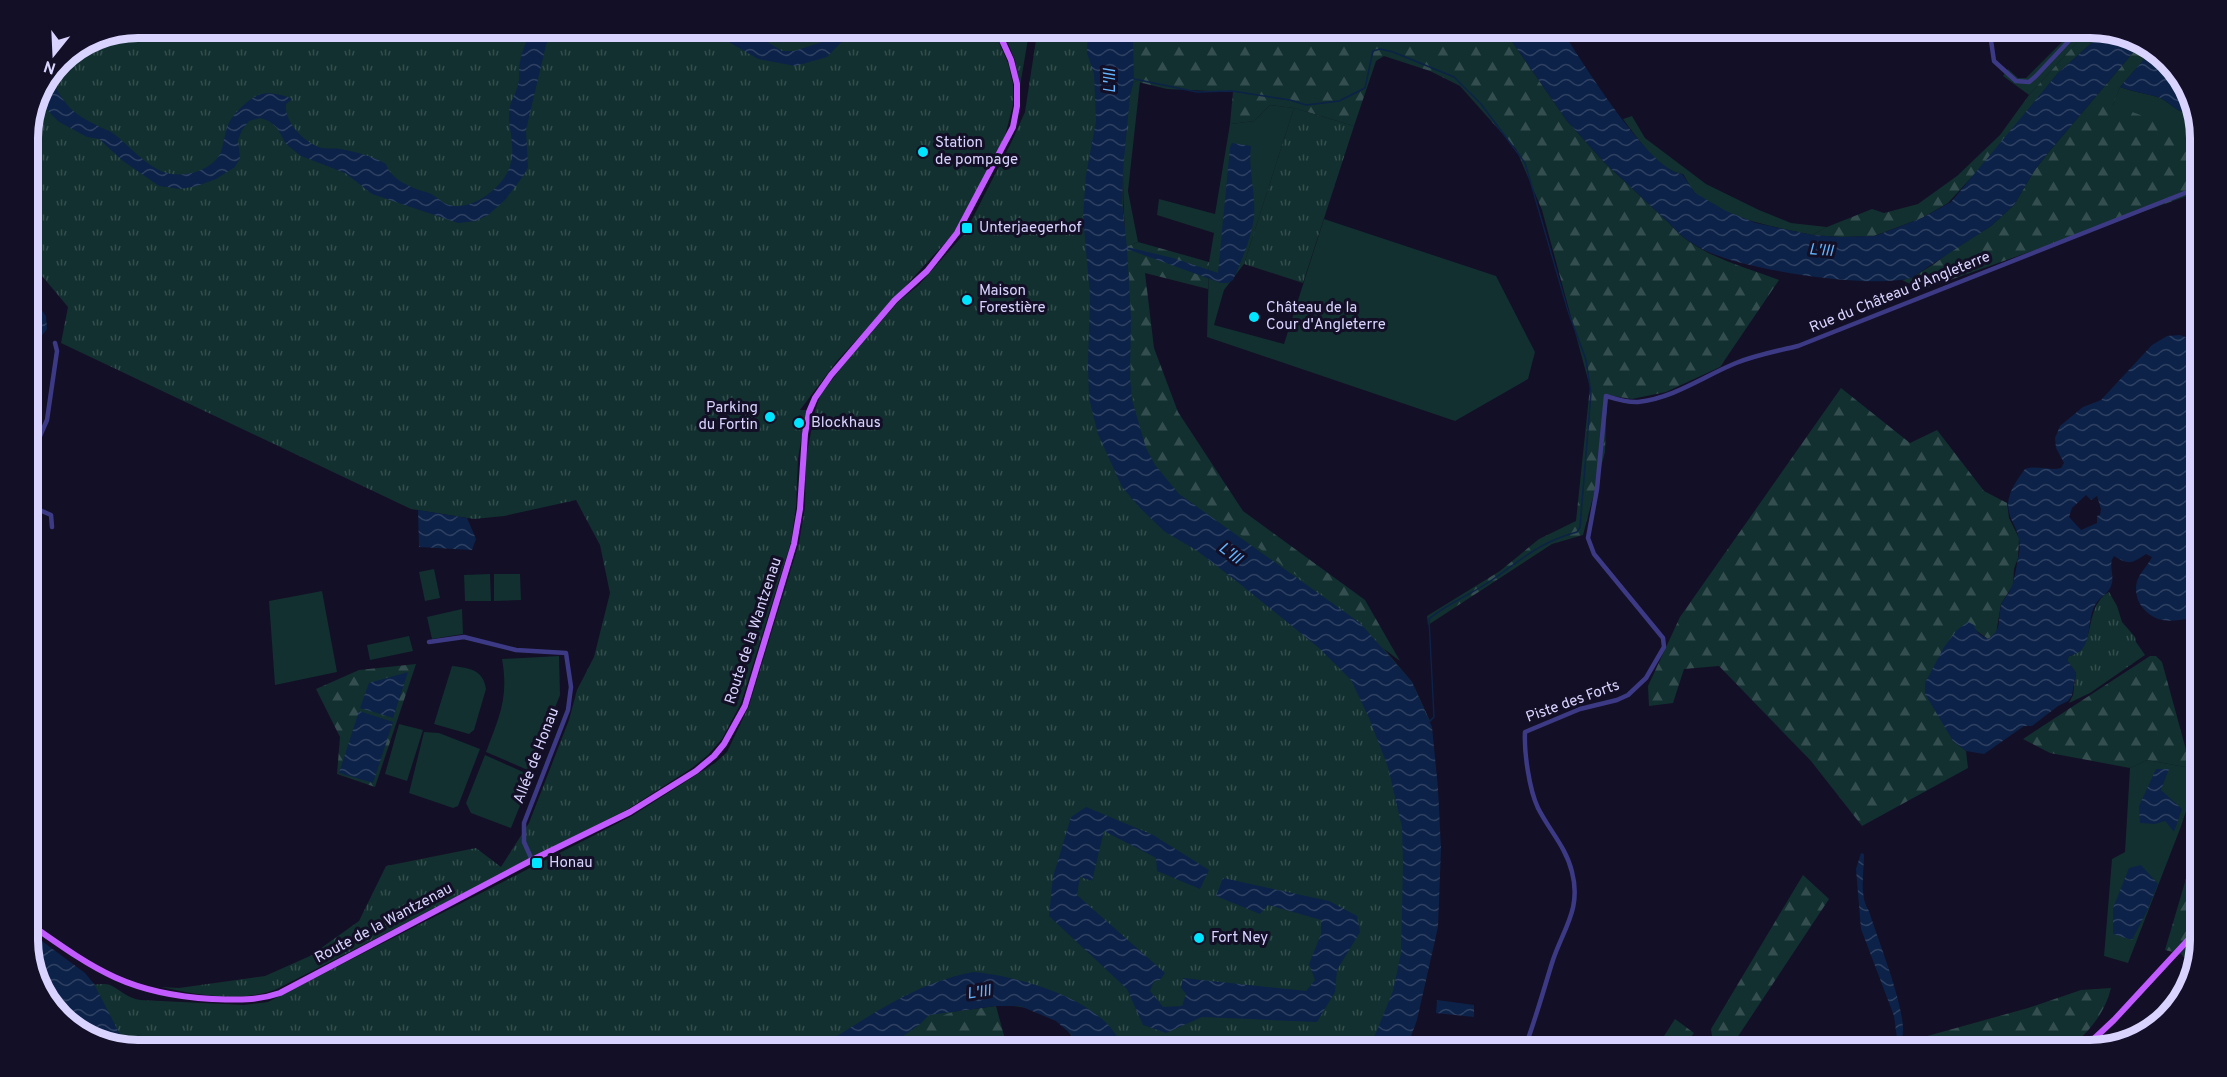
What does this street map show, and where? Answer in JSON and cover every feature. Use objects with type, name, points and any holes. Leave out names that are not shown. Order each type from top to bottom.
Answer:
[{"type":"main road","name":"Route de la Wantzenau","points":[[38,930],[84,962],[127,984],[180,996],[253,1000],[280,993],[532,860],[630,812],[696,771],[714,756],[733,730],[745,706],[794,544],[800,509],[805,434],[809,412],[831,375],[895,300],[927,271],[957,233],[1012,127],[1017,106],[1017,84],[1011,60],[1001,38]]},
{"type":"main road","points":[[2093,1040],[2190,938]]},
{"type":"street","points":[[1991,38],[1994,61],[2016,81],[2029,82],[2072,38]]},
{"type":"street","name":"Rue du Château d'Angleterre","points":[[1606,396],[1622,401],[1639,402],[1672,393],[1734,364],[1798,345],[2189,191]]},
{"type":"street","points":[[38,441],[47,420],[57,351],[55,342]]},
{"type":"street","name":"Piste des Forts","points":[[1527,1040],[1546,987],[1552,961],[1572,916],[1575,898],[1572,873],[1563,848],[1538,808],[1534,797],[1525,732],[1580,709],[1628,695],[1646,678],[1665,644],[1654,625],[1594,554],[1587,538],[1597,489],[1606,396]]},
{"type":"street","points":[[38,509],[51,515],[52,527]]},
{"type":"street","name":"Allée de Honau","points":[[429,642],[464,637],[516,651],[566,653],[571,687],[568,710],[524,823],[524,842],[532,860]]},
{"type":"green space","points":[[997,38],[1008,63],[1013,84],[1013,105],[1005,136],[954,233],[837,361],[800,410],[806,410],[805,419],[800,415],[793,419],[803,429],[798,458],[796,506],[791,542],[741,703],[722,739],[692,768],[628,809],[277,989],[234,997],[204,995],[161,987],[179,988],[265,976],[310,956],[359,921],[386,866],[476,848],[501,867],[529,823],[569,720],[577,690],[594,657],[610,593],[600,545],[576,500],[504,516],[474,519],[411,509],[61,343],[68,307],[38,271],[38,131],[41,112],[54,84],[84,84],[84,54],[118,39]]},
{"type":"green space","points":[[1006,38],[1028,38],[1020,86],[1015,60]]},
{"type":"green space","points":[[1036,38],[1136,38],[1136,64],[1123,176],[1123,204],[1130,289],[1130,361],[1134,409],[1149,454],[1163,474],[1184,493],[1362,623],[1412,682],[1430,721],[1402,737],[1421,867],[1383,1040],[1073,1040],[1057,1021],[1041,1012],[1003,1005],[964,1009],[947,1014],[926,1023],[900,1040],[138,1040],[118,1038],[93,1029],[82,1023],[62,1005],[55,996],[96,984],[110,985],[140,1000],[244,1005],[268,1002],[632,816],[715,763],[727,752],[749,706],[799,543],[805,507],[806,458],[820,396],[844,364],[899,301],[919,285],[965,233],[1025,112]]},
{"type":"green space","points":[[1128,38],[1510,38],[1567,121],[1604,162],[1680,235],[1706,252],[1779,280],[1720,367],[1666,392],[1632,399],[1607,395],[1605,452],[1583,535],[1552,544],[1428,625],[1427,616],[1500,571],[1539,539],[1576,521],[1590,387],[1542,210],[1516,149],[1460,86],[1430,71],[1384,56],[1376,61],[1354,126],[1294,108],[1270,105],[1254,121],[1230,124],[1233,92],[1167,89],[1134,81]]},
{"type":"green space","points":[[2066,38],[2081,38],[2029,95],[2003,76],[2008,69],[2018,78],[2026,78]]},
{"type":"green space","points":[[2081,38],[2097,38],[2058,73],[1990,157],[1948,203],[1922,218],[1874,236],[1812,235],[1872,209],[1884,213],[1918,204],[1957,176],[2000,135],[2029,95]]},
{"type":"green space","points":[[2136,49],[2147,56],[2120,87],[2113,105],[2179,129],[2189,155],[2189,189],[2187,196],[1922,290],[1902,280],[1911,278],[1991,226],[2014,205],[2034,171]]},
{"type":"green space","points":[[1134,81],[1140,82],[1128,191],[1138,242],[1126,247],[1123,185],[1124,142]]},
{"type":"green space","points":[[2120,87],[2160,98],[2186,113],[2189,165],[2113,105]]},
{"type":"green space","points":[[1270,105],[1294,108],[1244,264],[1224,290],[1214,325],[1284,344],[1324,219],[1496,276],[1535,352],[1528,379],[1455,421],[1207,337],[1209,262],[1214,233],[1157,215],[1159,199],[1215,214],[1230,124],[1254,121]]},
{"type":"green space","points":[[1294,108],[1354,126],[1303,283],[1244,264]]},
{"type":"green space","points":[[1632,116],[1645,138],[1706,184],[1791,223],[1827,227],[1812,235],[1751,221],[1708,203],[1694,192],[1683,174],[1666,167],[1649,152],[1623,119]]},
{"type":"green space","points":[[1138,242],[1209,262],[1208,289],[1145,273],[1154,348],[1178,412],[1243,511],[1365,600],[1400,661],[1179,494],[1153,461],[1146,449],[1137,421],[1131,379],[1126,247]]},
{"type":"green space","points":[[1841,388],[1910,443],[1937,430],[1984,491],[2007,503],[2009,518],[2019,538],[2013,585],[2001,604],[1996,634],[1988,639],[1974,629],[1953,741],[1966,751],[1968,768],[1862,826],[1811,761],[1719,666],[1684,669],[1673,703],[1649,706],[1648,686],[1680,617]]},
{"type":"green space","points":[[434,569],[440,598],[425,601],[419,572]]},
{"type":"green space","points":[[490,574],[491,601],[465,601],[464,575]]},
{"type":"green space","points":[[494,574],[520,574],[521,600],[494,601]]},
{"type":"green space","points":[[322,591],[337,672],[275,685],[269,601]]},
{"type":"green space","points":[[2109,592],[2122,622],[2135,637],[2145,655],[2090,693],[2069,703],[2073,695],[2076,673],[2067,660],[2069,656],[2084,646],[2095,608]]},
{"type":"green space","points":[[462,609],[463,634],[432,639],[427,617]]},
{"type":"green space","points":[[409,636],[413,651],[370,660],[367,645]]},
{"type":"green space","points":[[559,656],[560,695],[530,771],[486,752],[502,707],[504,673],[502,659]]},
{"type":"green space","points":[[2150,656],[2156,656],[2162,662],[2190,768],[2147,760],[2130,768],[2050,753],[2023,739]]},
{"type":"green space","points":[[416,664],[375,787],[337,774],[340,737],[316,689],[359,670]]},
{"type":"green space","points":[[452,666],[478,673],[486,689],[474,730],[469,734],[434,724]]},
{"type":"green space","points":[[399,724],[423,730],[407,781],[385,774]]},
{"type":"green space","points":[[424,732],[439,733],[480,749],[458,806],[453,808],[409,793]]},
{"type":"green space","points":[[485,755],[532,776],[511,828],[471,813],[466,803]]},
{"type":"green space","points":[[2147,760],[2190,768],[2190,800],[2128,963],[2104,956],[2112,859],[2125,852],[2130,768]]},
{"type":"green space","points":[[2190,865],[2190,939],[2187,961],[2181,954],[2165,950]]},
{"type":"green space","points":[[1803,875],[1829,899],[1736,1040],[1713,1040],[1711,1029]]},
{"type":"green space","points":[[2111,988],[2100,1015],[2078,1040],[1913,1040],[2028,1008],[2081,990]]},
{"type":"green space","points":[[996,1006],[1005,1040],[896,1040],[929,1015]]},
{"type":"green space","points":[[1675,1019],[1694,1033],[1689,1040],[1661,1040]]},
{"type":"water","points":[[528,38],[549,38],[526,130],[528,167],[505,200],[488,215],[476,221],[458,223],[372,194],[345,173],[301,156],[286,144],[277,128],[269,121],[260,118],[249,121],[242,130],[238,140],[240,158],[235,167],[216,179],[197,186],[180,189],[159,186],[123,161],[99,139],[87,137],[59,122],[44,104],[54,84],[65,102],[75,112],[112,133],[151,166],[165,172],[182,174],[199,171],[219,156],[230,121],[247,102],[261,94],[281,95],[292,99],[286,104],[286,111],[297,132],[309,142],[322,148],[341,149],[376,159],[386,164],[392,174],[402,182],[429,193],[446,204],[458,206],[478,201],[487,195],[496,188],[508,171],[512,149],[509,111],[518,85],[521,58]]},
{"type":"water","points":[[722,38],[760,38],[782,51],[794,51],[822,42],[826,38],[845,38],[827,57],[795,66],[758,59]]},
{"type":"water","name":"L'Ill","points":[[1088,38],[1133,39],[1134,81],[1130,96],[1122,203],[1127,247],[1173,258],[1218,273],[1230,147],[1232,143],[1251,146],[1253,225],[1233,280],[1221,283],[1127,249],[1132,400],[1146,448],[1155,465],[1179,494],[1360,623],[1412,682],[1432,727],[1441,849],[1438,927],[1417,1020],[1410,1040],[1373,1040],[1393,991],[1401,953],[1402,827],[1388,767],[1351,680],[1319,648],[1196,550],[1165,532],[1140,508],[1122,487],[1098,434],[1089,398],[1090,295],[1083,216],[1086,175],[1096,121],[1094,74],[1087,53]]},
{"type":"water","name":"L'Ill","points":[[1510,38],[1567,38],[1616,111],[1652,154],[1668,168],[1682,174],[1695,193],[1726,211],[1756,223],[1812,235],[1875,236],[1922,218],[1951,202],[2058,73],[2097,38],[2109,39],[2136,49],[2048,153],[2034,171],[2014,205],[1991,226],[1911,278],[1892,281],[1838,279],[1777,271],[1749,265],[1706,251],[1678,232],[1604,162],[1567,121]]},
{"type":"water","points":[[2147,56],[2173,82],[2186,113],[2160,98],[2120,87]]},
{"type":"water","points":[[38,305],[46,316],[47,329],[38,340]]},
{"type":"water","points":[[2180,335],[2189,338],[2190,619],[2167,621],[2153,617],[2140,604],[2136,584],[2152,557],[2146,554],[2130,562],[2114,556],[2111,562],[2112,583],[2109,590],[2095,605],[2086,642],[2083,648],[2069,656],[2067,660],[2076,673],[2072,695],[2068,701],[2032,726],[2024,726],[1984,754],[1966,751],[1953,741],[1925,694],[1925,683],[1944,647],[1957,630],[1968,622],[1988,639],[1998,628],[2002,604],[2014,580],[2020,545],[2008,509],[2009,498],[2014,486],[2025,469],[2061,468],[2064,463],[2056,448],[2055,438],[2060,426],[2083,407],[2101,400],[2152,345],[2167,336]],"holes":[[[2086,495],[2091,500],[2097,496],[2101,509],[2100,515],[2097,516],[2097,523],[2081,530],[2069,517],[2072,508]]]},
{"type":"water","points":[[418,510],[467,518],[476,539],[472,550],[419,547]]},
{"type":"water","points":[[408,672],[393,718],[360,708],[369,683]]},
{"type":"water","points":[[359,711],[393,722],[373,783],[339,773]]},
{"type":"water","points":[[2156,769],[2169,769],[2161,790],[2182,809],[2174,832],[2165,821],[2155,824],[2140,823],[2139,806]]},
{"type":"water","points":[[1086,807],[1153,835],[1209,870],[1200,889],[1157,871],[1156,858],[1104,831],[1092,881],[1080,877],[1077,895],[1165,973],[1160,980],[1154,981],[1150,991],[1163,1007],[1182,1006],[1186,994],[1181,988],[1183,978],[1306,991],[1315,980],[1309,964],[1321,934],[1321,920],[1268,905],[1260,914],[1216,896],[1223,878],[1329,901],[1357,916],[1360,932],[1337,970],[1335,992],[1317,1022],[1202,1017],[1166,1033],[1143,1025],[1127,989],[1049,916],[1053,877],[1071,817]]},
{"type":"water","points":[[1861,853],[1864,854],[1864,898],[1897,995],[1903,1027],[1902,1038],[1897,1039],[1894,1016],[1861,929],[1856,869]]},
{"type":"water","points":[[2141,865],[2158,884],[2132,940],[2113,934],[2113,908],[2129,868]]},
{"type":"water","points":[[38,938],[85,973],[94,984],[122,1038],[105,1034],[82,1023],[46,979],[39,959]]},
{"type":"water","name":"L'Ill","points":[[973,972],[992,974],[1037,985],[1081,1004],[1100,1017],[1118,1040],[1074,1040],[1072,1035],[1056,1021],[1020,1006],[996,1006],[929,1015],[897,1040],[831,1040],[910,993],[951,977]]},
{"type":"water","points":[[1437,1000],[1474,1005],[1474,1017],[1436,1013]]},
{"type":"waterway","points":[[1134,79],[1197,92],[1232,91],[1290,100],[1306,105],[1339,101],[1365,88],[1373,51],[1380,49],[1454,77],[1481,104],[1525,163],[1568,311],[1586,360],[1591,393],[1580,527],[1577,532],[1552,541],[1530,553],[1489,582],[1429,619],[1434,717],[1429,722]]},
{"type":"place","name":"Station de pompage","points":[[923,152]]},
{"type":"place","name":"Unterjaegerhof","points":[[967,228]]},
{"type":"place","name":"Maison Forestière","points":[[967,300]]},
{"type":"place","name":"Château de la Cour d'Angleterre","points":[[1254,317]]},
{"type":"place","name":"Parking du Fortin","points":[[770,417]]},
{"type":"place","name":"Blockhaus","points":[[799,423]]},
{"type":"place","name":"Honau","points":[[537,863]]},
{"type":"place","name":"Fort Ney","points":[[1199,938]]}]
